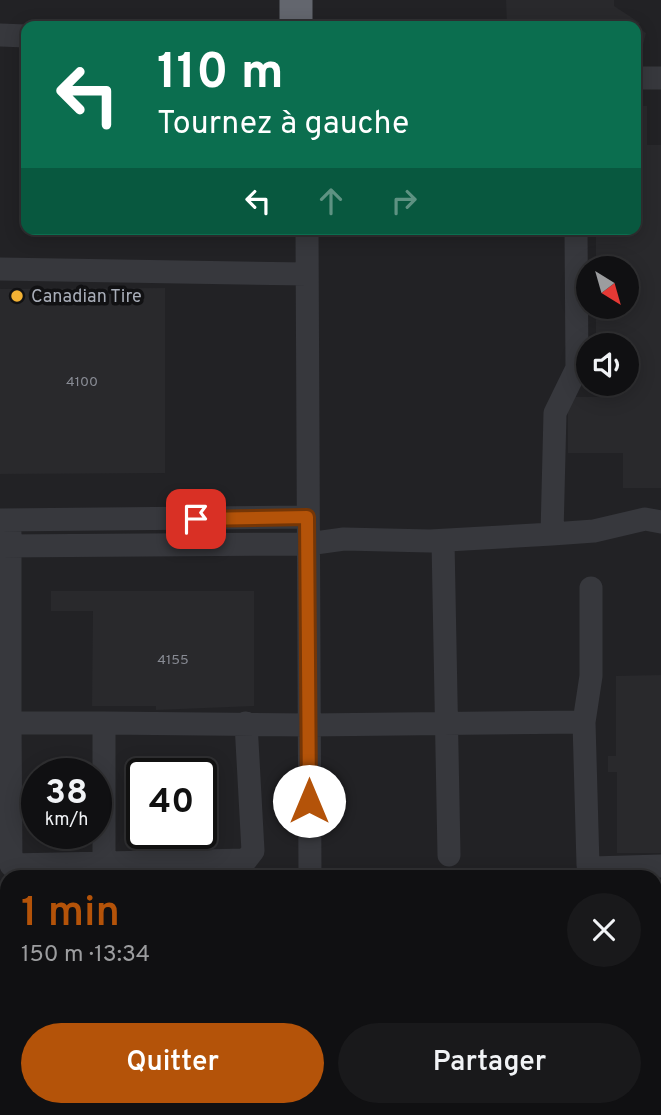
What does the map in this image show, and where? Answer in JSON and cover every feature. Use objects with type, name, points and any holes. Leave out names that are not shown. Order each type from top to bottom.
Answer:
[{"type":"highway","points":[[296,0],[296,21]]},
{"type":"street","points":[[0,35],[21,36]]},
{"type":"street","points":[[641,78],[661,78]]},
{"type":"street","points":[[307,235],[310,870]]},
{"type":"street","points":[[552,534],[555,413],[577,368],[576,235]]},
{"type":"street","points":[[0,269],[307,274]]},
{"type":"street","points":[[246,723],[253,851],[246,860],[104,870],[5,865],[10,723],[5,520],[307,517],[335,539]]},
{"type":"street","points":[[5,546],[308,544],[335,539],[443,541],[594,531],[645,519],[661,522]]},
{"type":"street","points":[[443,541],[449,855]]},
{"type":"street","points":[[591,588],[591,677],[584,722],[588,865],[593,868],[661,866]]},
{"type":"street","points":[[10,723],[309,725],[584,722]]},
{"type":"street","points":[[104,723],[104,870]]},
{"type":"shaded area","points":[[0,0],[661,0],[661,870],[0,870]]},
{"type":"building","points":[[506,0],[614,0],[614,6],[637,21],[507,21]]},
{"type":"building","points":[[641,30],[646,33],[641,45]]},
{"type":"building","points":[[641,106],[647,106],[647,145],[661,145],[661,488],[623,488],[623,453],[568,453],[568,397],[639,396],[639,333],[596,333],[596,319],[639,319],[639,256],[596,256],[596,235],[641,235]]},
{"type":"building","points":[[165,288],[165,473],[0,474],[0,289]]},
{"type":"building","points":[[51,591],[254,591],[254,706],[156,710],[156,706],[92,706],[93,611],[51,611]]},
{"type":"building","points":[[661,675],[661,853],[617,853],[617,772],[608,772],[608,756],[616,756],[616,676]]},
{"type":"place","name":"Canadian Tire","points":[[17,296]]},
{"type":"route","points":[[196,519],[307,517],[309,801]]}]
